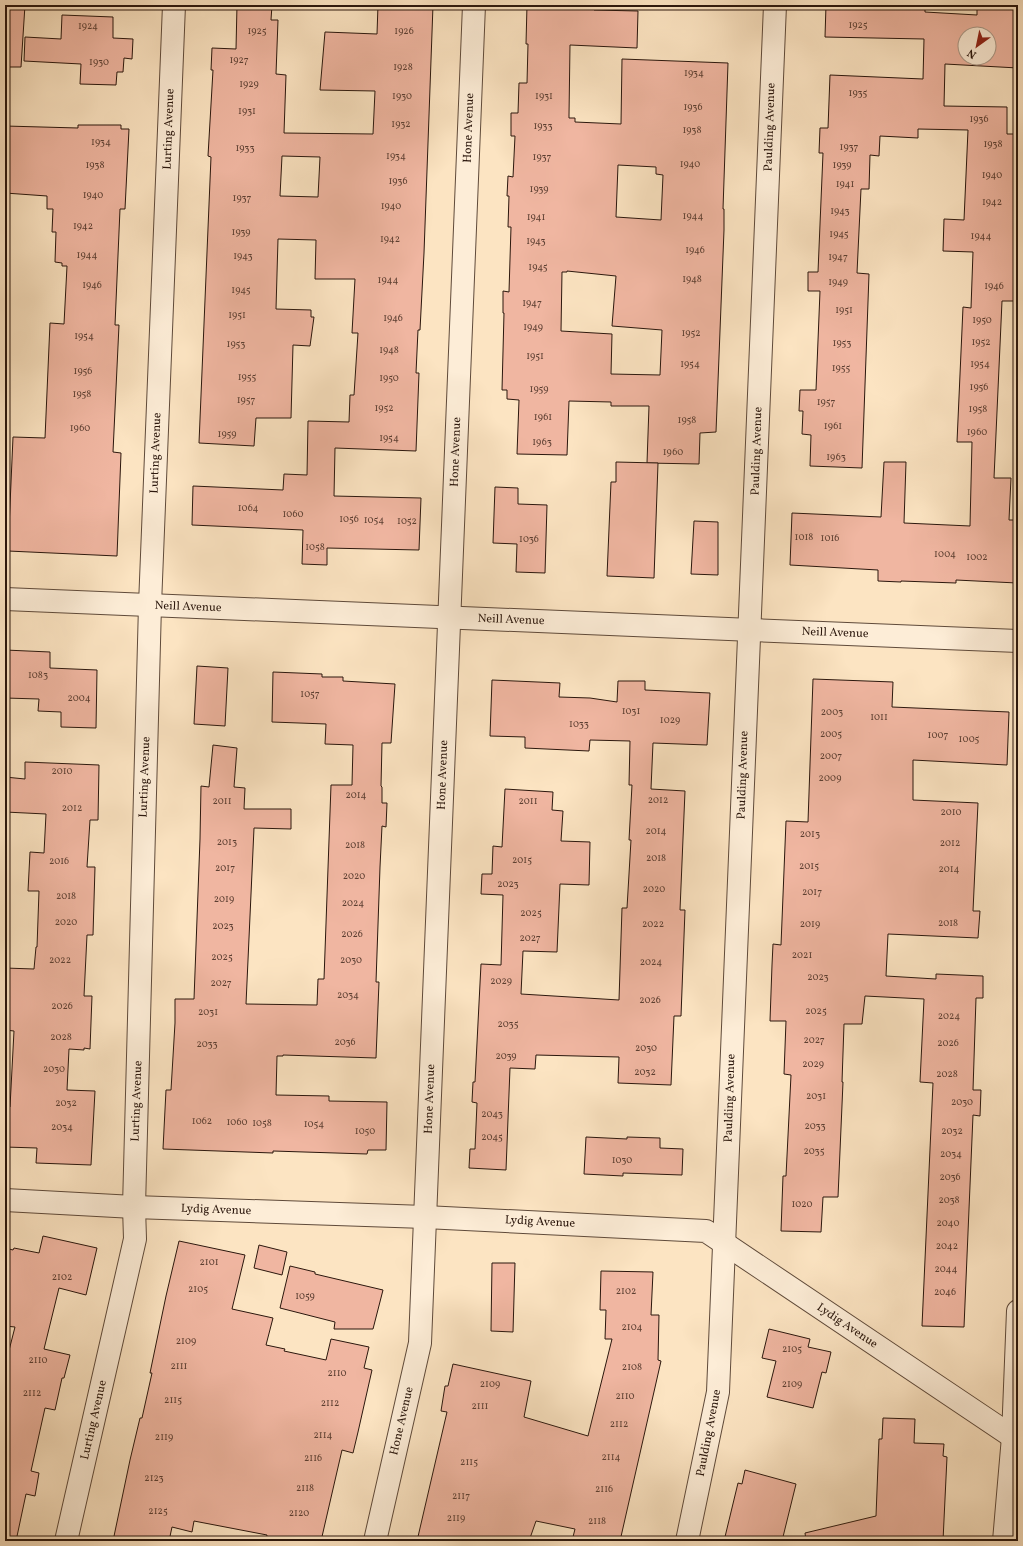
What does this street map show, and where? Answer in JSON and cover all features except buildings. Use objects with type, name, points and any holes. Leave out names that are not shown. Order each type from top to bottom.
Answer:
[{"type":"street","name":"Lurting Avenue","points":[[66,1541],[136,1239],[134,1207],[150,605],[174,5]]},
{"type":"street","name":"Hone Avenue","points":[[375,1541],[420,1343],[474,5]]},
{"type":"street","name":"Paulding Avenue","points":[[687,1541],[718,1392],[775,5]]},
{"type":"street","name":"Neill Avenue","points":[[5,599],[1018,641]]},
{"type":"street","name":"Lydig Avenue","points":[[5,1200],[134,1207],[425,1217],[706,1231],[1013,1436]]},
{"type":"street","points":[[1004,1541],[1013,1436],[1018,1311]]}]
